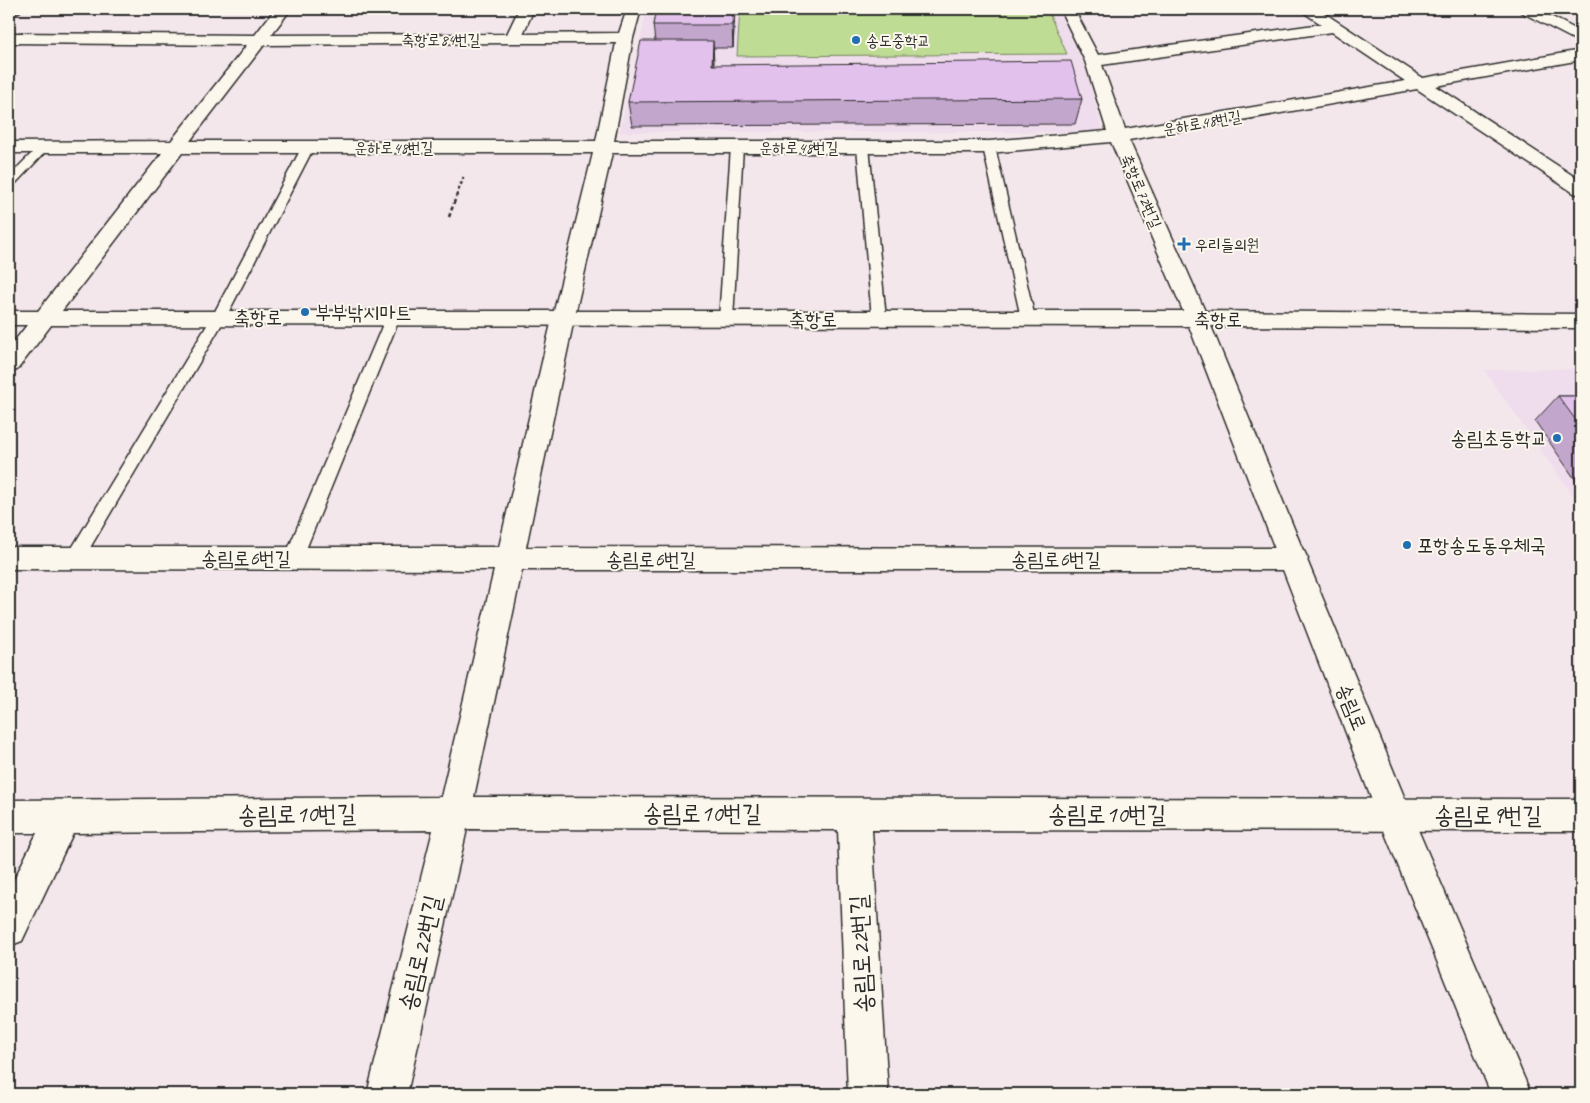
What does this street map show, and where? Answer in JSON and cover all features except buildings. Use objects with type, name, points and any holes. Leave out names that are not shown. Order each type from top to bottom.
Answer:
[{"type":"main road","points":[[9,10],[14,9]]},
{"type":"street","points":[[9,364],[283,9]]},
{"type":"street","points":[[513,39],[526,9]]},
{"type":"street","points":[[563,319],[604,146],[625,38],[634,9]]},
{"type":"street","name":"축항로72번길","points":[[1067,9],[1092,61],[1118,136],[1198,318]]},
{"type":"street","points":[[1308,9],[1581,189]]},
{"type":"street","points":[[1526,9],[1581,38]]},
{"type":"street","points":[[1092,61],[1336,27]]},
{"type":"street","name":"축항로84번길","points":[[9,38],[258,40],[625,38]]},
{"type":"street","name":"운하로48번길","points":[[9,147],[989,147],[1118,136],[1581,55]]},
{"type":"street","name":"축항로","points":[[9,318],[1198,318],[1581,321]]},
{"type":"street","name":"송림로","points":[[1198,318],[1395,816],[1511,1094]]},
{"type":"street","name":"송림로22번길","points":[[387,1094],[454,812],[563,319]]},
{"type":"street","name":"송림로6번길","points":[[9,558],[1294,559]]},
{"type":"street","name":"송림로10번길","points":[[9,817],[454,812],[1395,816]]},
{"type":"street","name":"송림로22번길","points":[[854,813],[868,1094]]},
{"type":"street","name":"송림로9번길","points":[[1395,816],[1581,815]]},
{"type":"street","points":[[9,928],[64,817]]},
{"type":"lane","points":[[863,146],[879,318]]},
{"type":"lane","points":[[9,183],[44,147]]},
{"type":"lane","points":[[75,558],[219,317],[308,147]]},
{"type":"lane","points":[[726,319],[737,147]]},
{"type":"lane","points":[[989,147],[1028,318]]},
{"type":"lane","points":[[293,559],[393,318]]},
{"type":"path","points":[[448,217],[475,147]]},
{"type":"shaded area","name":"송도중학교","points":[[647,9],[1059,9],[1086,71],[1103,132],[620,132]]},
{"type":"shaded area","name":"송림초등학교","points":[[1581,369],[1581,507],[1484,370]]},
{"type":"green space","points":[[740,9],[1047,9],[1067,54],[737,56]]},
{"type":"place","name":"송도중학교","points":[[856,40]]},
{"type":"place","name":"우리들의원","points":[[1184,244]]},
{"type":"place","name":"부부낚시마트","points":[[305,312]]},
{"type":"place","name":"송림초등학교","points":[[1557,438]]},
{"type":"place","name":"포항송도동우체국","points":[[1407,545]]}]
